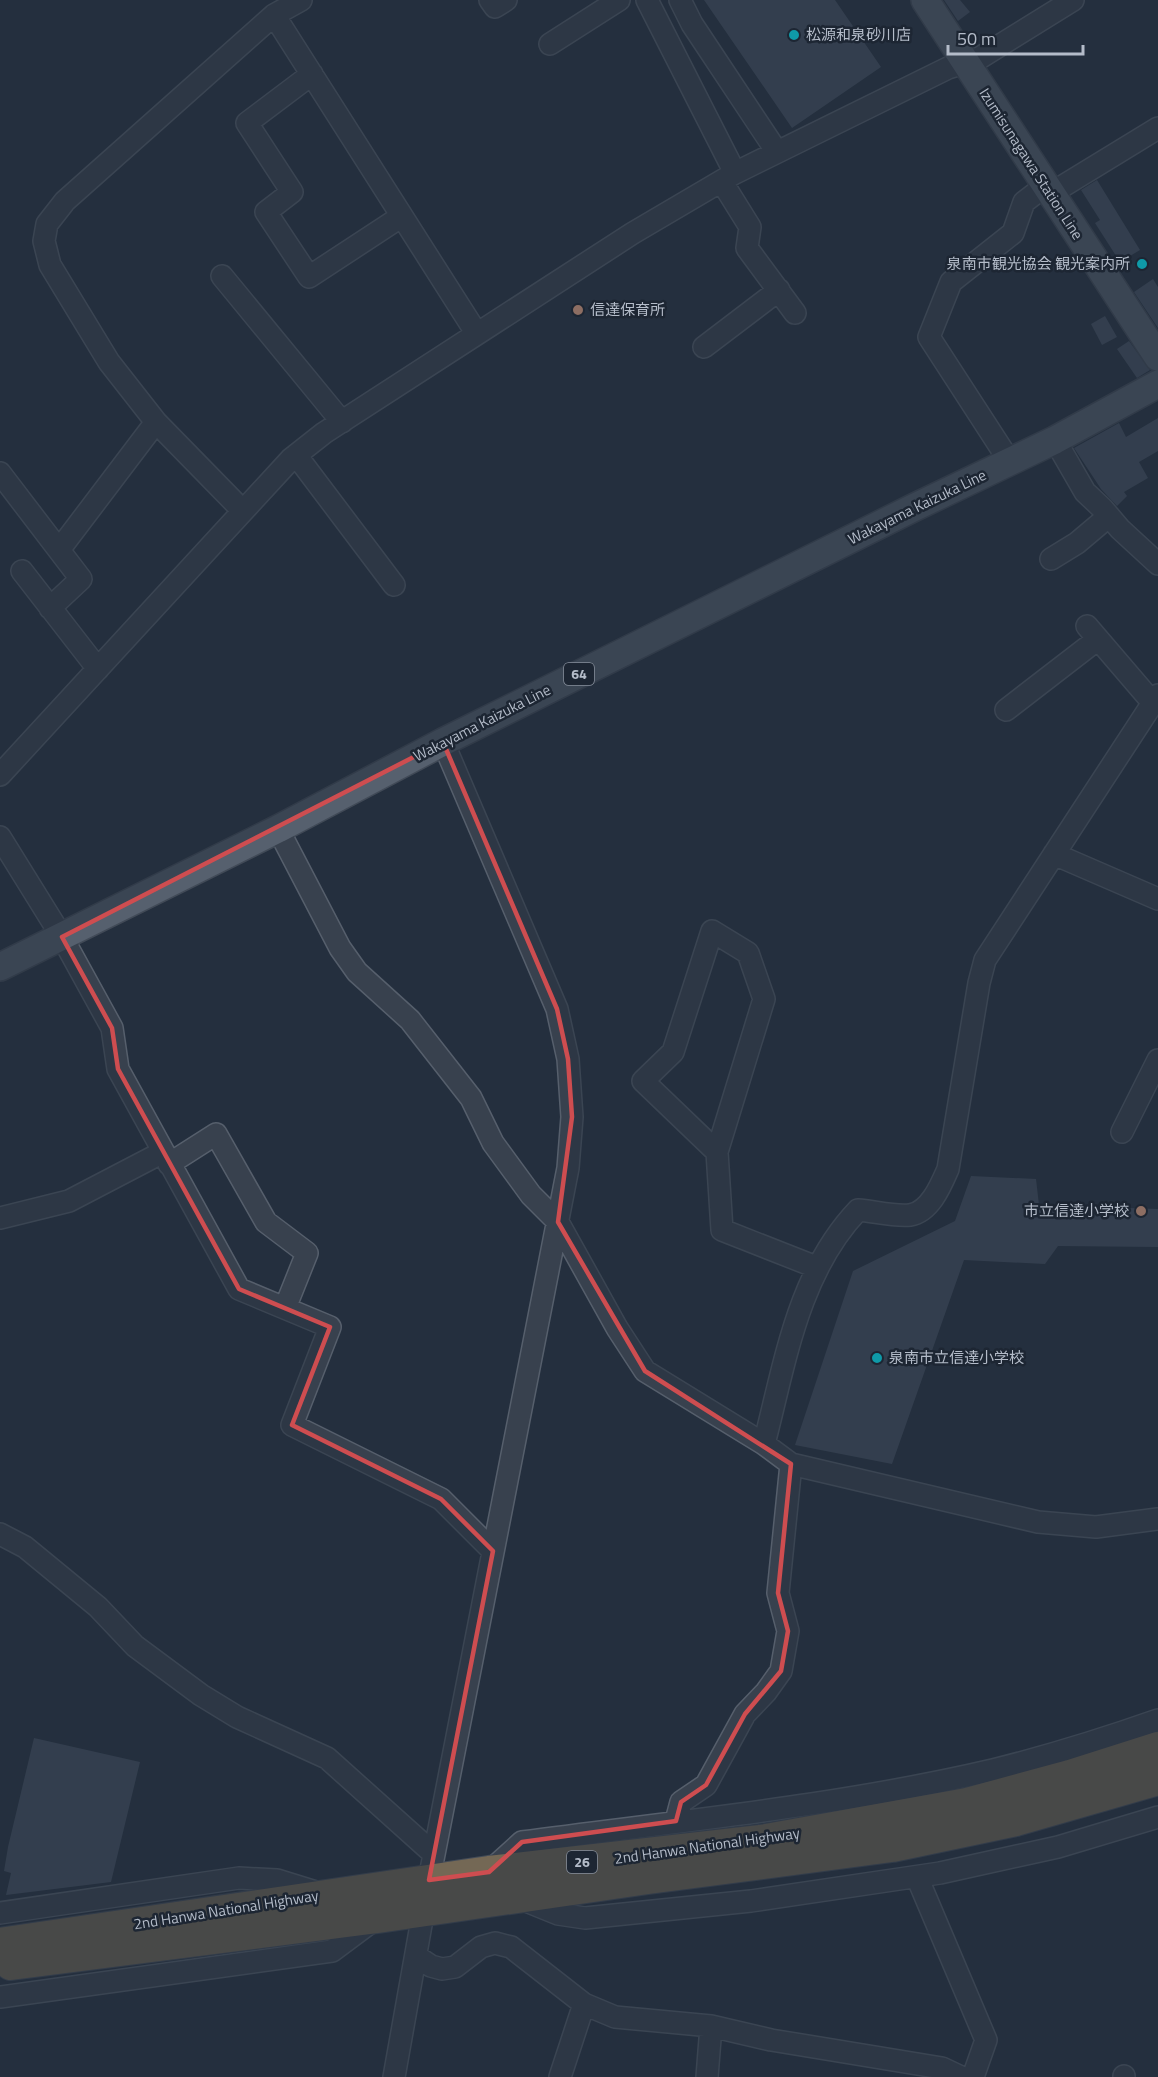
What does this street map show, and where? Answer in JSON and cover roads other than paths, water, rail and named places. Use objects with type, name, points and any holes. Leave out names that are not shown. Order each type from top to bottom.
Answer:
[{"type":"highway","name":"2nd Hanwa National Highway","points":[[0,1944],[489,1872],[761,1841],[967,1804],[1070,1776],[1158,1748]]},
{"type":"highway","name":"2nd Hanwa National Highway","points":[[0,1965],[378,1917],[430,1882],[518,1898],[648,1878],[892,1846],[1016,1821],[1158,1779]]},
{"type":"main road","name":"Izumisunagawa Station Line","points":[[925,0],[1158,357]]},
{"type":"main road","name":"Wakayama Kaizuka Line","points":[[0,967],[278,829],[443,742],[904,513],[1055,441],[1158,384]]},
{"type":"street","points":[[243,511],[156,422],[109,362],[50,265],[44,241],[47,224],[65,201],[274,15],[301,0]]},
{"type":"street","points":[[490,0],[495,7],[506,0]]},
{"type":"street","points":[[550,44],[619,0]]},
{"type":"street","points":[[647,0],[750,227],[747,248],[795,313]]},
{"type":"street","points":[[680,0],[692,24],[777,152]]},
{"type":"street","points":[[0,774],[296,455],[342,422],[633,233],[777,152],[948,68],[978,59],[1073,0]]},
{"type":"street","points":[[274,15],[477,334]]},
{"type":"street","points":[[312,74],[247,123],[292,192],[266,212],[309,278],[402,216]]},
{"type":"street","points":[[1010,462],[929,337],[951,282],[1013,233],[1024,202],[1156,136]]},
{"type":"street","points":[[222,276],[342,422]]},
{"type":"street","points":[[704,347],[779,290]]},
{"type":"street","points":[[59,550],[156,422]]},
{"type":"street","points":[[1055,441],[1085,492],[1158,564]]},
{"type":"street","points":[[296,455],[394,585]]},
{"type":"street","points":[[0,473],[81,579],[51,608]]},
{"type":"street","points":[[1051,559],[1077,543],[1109,516]]},
{"type":"street","points":[[22,572],[98,669]]},
{"type":"street","points":[[764,1443],[795,1324],[816,1267],[843,1225],[858,1210],[911,1215],[923,1209],[937,1193],[948,1169],[979,983],[985,960],[1155,699],[1093,633],[1006,710]]},
{"type":"street","points":[[394,2077],[493,1551],[558,1222],[568,1168],[572,1117],[568,1059],[557,1009],[443,742]]},
{"type":"street","points":[[278,829],[340,948],[357,972],[410,1020],[471,1098],[494,1143],[531,1195],[558,1222],[617,1328],[645,1371],[764,1443],[791,1464],[1038,1522],[1096,1527],[1158,1519]]},
{"type":"street","points":[[0,837],[62,938],[112,1028],[118,1069],[239,1289],[330,1327],[292,1425],[441,1499],[493,1551]]},
{"type":"street","points":[[1054,854],[1158,899]]},
{"type":"street","points":[[717,1152],[643,1081],[673,1052],[712,931],[748,953],[764,999],[717,1152],[722,1230],[816,1267]]},
{"type":"street","points":[[1122,1132],[1158,1060]]},
{"type":"street","points":[[0,1218],[69,1201],[216,1134],[266,1222],[307,1253],[285,1308]]},
{"type":"street","points":[[676,1821],[681,1802],[706,1785],[745,1714],[766,1692],[781,1671],[788,1631],[778,1593],[791,1464]]},
{"type":"street","points":[[0,1533],[25,1547],[98,1607],[135,1646],[201,1695],[237,1717],[327,1758],[430,1882]]},
{"type":"street","points":[[489,1872],[522,1842],[854,1797],[993,1770],[1098,1741],[1158,1720]]},
{"type":"street","points":[[518,1898],[558,1914],[585,1918],[750,1901],[917,1877],[1058,1847],[1158,1817]]},
{"type":"street","points":[[917,1877],[986,2040],[973,2077]]},
{"type":"street","points":[[0,1912],[239,1878],[277,1880],[325,1895]]},
{"type":"street","points":[[0,1997],[332,1951],[378,1917]]},
{"type":"street","points":[[416,1956],[431,1966],[442,1969],[455,1967],[481,1947],[495,1943],[511,1947],[584,2004],[615,2017],[711,2026],[873,2067],[942,2068],[961,2077]]},
{"type":"street","points":[[560,2077],[584,2004]]},
{"type":"street","points":[[707,2077],[711,2026]]},
{"type":"place","name":"松源和泉砂川店","points":[[794,35]]},
{"type":"place","name":"泉南市観光協会 観光案内所","points":[[1142,264]]},
{"type":"place","name":"信達保育所","points":[[578,310]]},
{"type":"place","name":"市立信達小学校","points":[[1141,1211]]},
{"type":"place","name":"泉南市立信達小学校","points":[[877,1358]]}]
